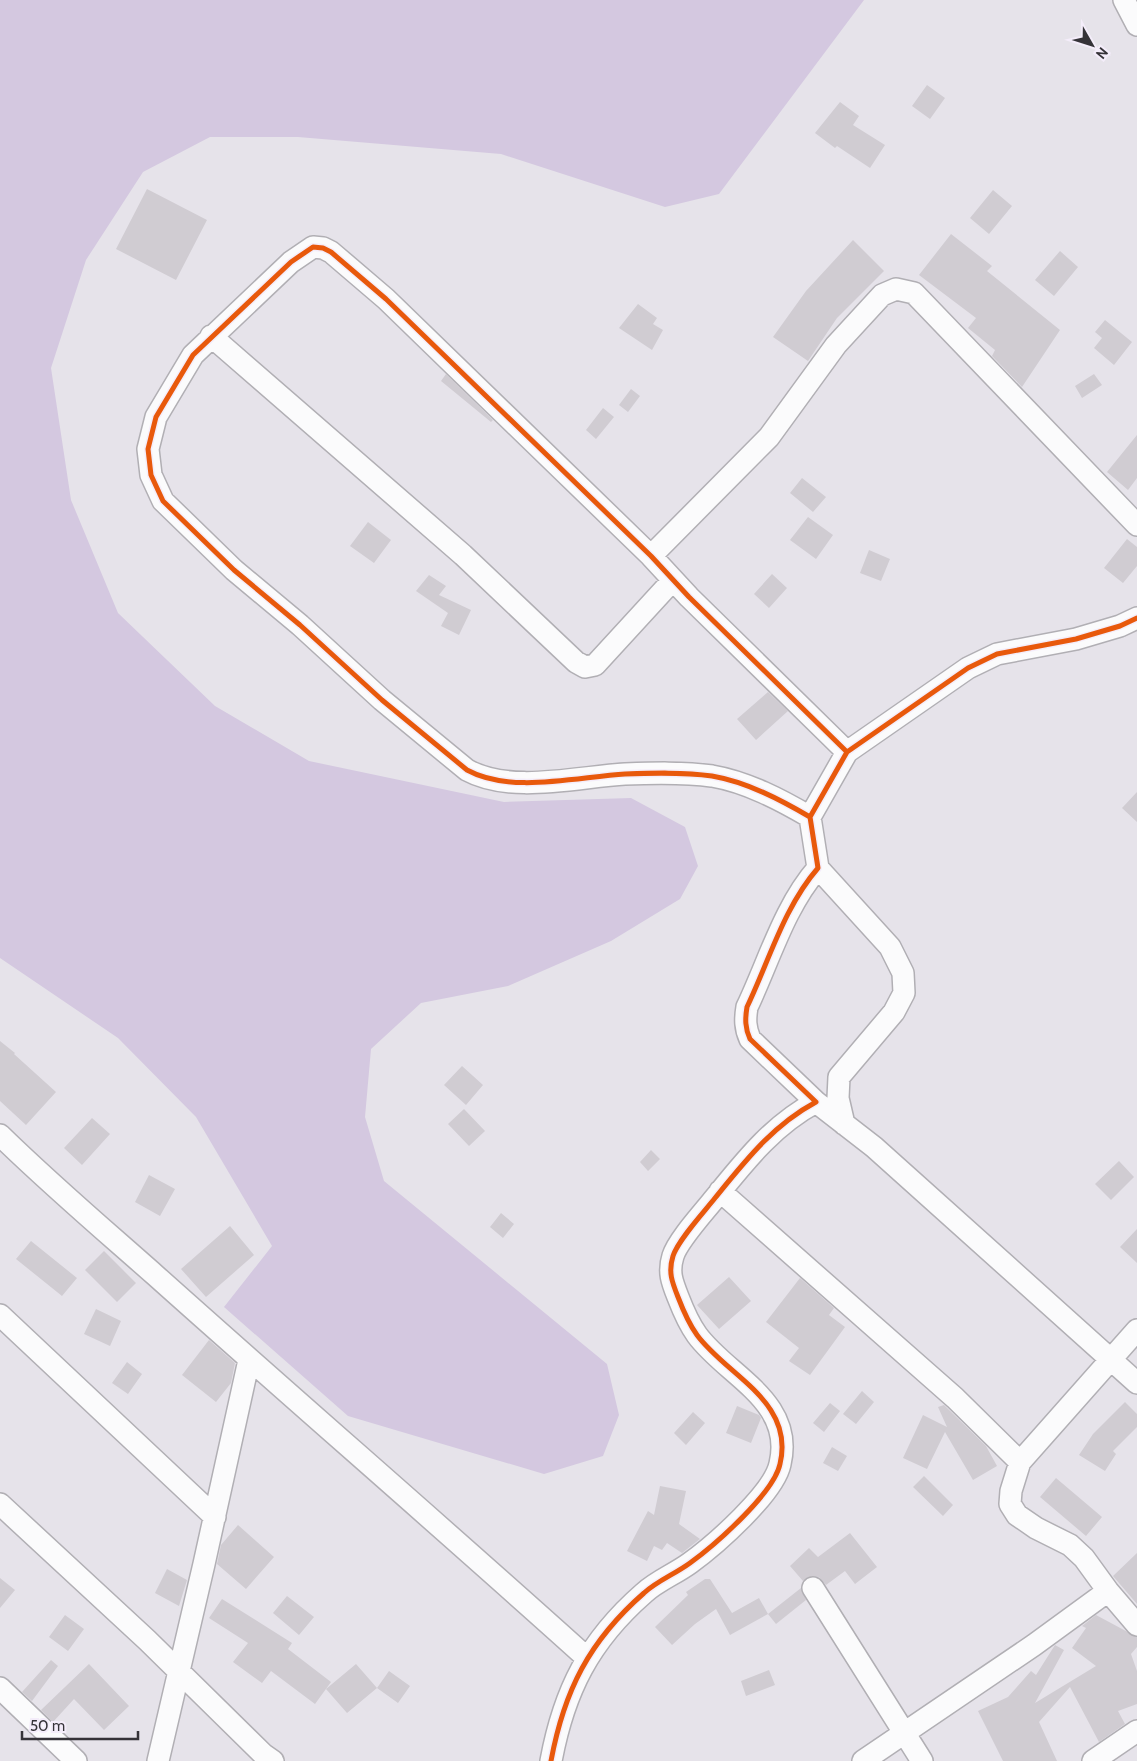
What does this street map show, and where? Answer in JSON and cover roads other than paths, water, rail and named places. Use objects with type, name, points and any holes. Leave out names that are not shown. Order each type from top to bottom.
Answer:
[{"type":"street","points":[[1124,0],[1137,25]]},
{"type":"street","points":[[810,817],[759,790],[713,776],[625,774],[548,781],[502,781],[482,778],[448,755],[234,570],[163,500],[151,475],[148,449],[156,417],[193,355],[211,336],[291,262],[313,247],[323,248],[331,252],[386,299],[651,556],[672,580],[847,752]]},
{"type":"street","points":[[651,556],[769,437],[836,345],[882,295],[896,289],[914,293],[1137,525]]},
{"type":"street","points":[[211,336],[463,555],[576,662],[585,667],[595,665],[672,580]]},
{"type":"street","points":[[844,1124],[838,1098],[840,1078],[863,1047],[894,1012],[904,992],[903,973],[890,947],[818,868],[810,817],[847,752],[968,668],[997,654],[1076,639],[1120,626],[1137,618]]},
{"type":"street","points":[[818,868],[804,885],[788,914],[747,1007],[746,1029],[750,1039],[816,1102],[874,1147],[1137,1383]]},
{"type":"street","points":[[552,1761],[568,1694],[587,1658],[613,1624],[645,1592],[691,1562],[767,1491],[780,1464],[782,1438],[772,1411],[754,1389],[698,1336],[685,1314],[669,1274],[673,1255],[720,1192],[764,1139],[797,1112],[816,1102]]},
{"type":"street","points":[[0,1135],[47,1180],[249,1360],[503,1580],[587,1658]]},
{"type":"street","points":[[720,1192],[955,1398],[1020,1462]]},
{"type":"street","points":[[0,1315],[215,1517]]},
{"type":"street","points":[[1137,1330],[1110,1358],[1020,1462],[1011,1491],[1010,1504],[1017,1515],[1036,1528],[1070,1545],[1084,1558],[1108,1591],[1137,1625]]},
{"type":"street","points":[[158,1761],[180,1673],[249,1360]]},
{"type":"street","points":[[0,1504],[180,1673],[263,1754],[273,1761]]},
{"type":"street","points":[[813,1588],[922,1761]]},
{"type":"street","points":[[863,1761],[906,1734],[1108,1591]]},
{"type":"street","points":[[0,1688],[76,1761]]},
{"type":"street","points":[[1093,1761],[1137,1731]]}]
